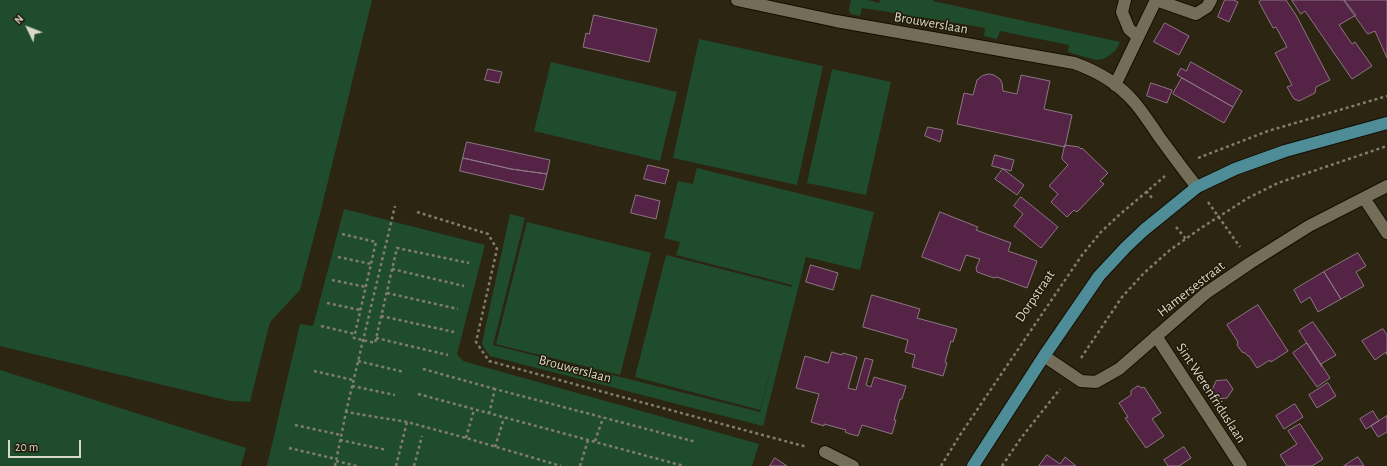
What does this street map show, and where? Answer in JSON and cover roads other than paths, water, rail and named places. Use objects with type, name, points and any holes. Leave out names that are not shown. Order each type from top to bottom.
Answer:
[{"type":"main road","points":[[973,466],[1044,356],[1099,276],[1144,230],[1197,186],[1235,169],[1285,151],[1387,122]]},
{"type":"street","name":"Brouwerslaan","points":[[737,0],[836,22],[1074,63],[1088,68],[1104,76],[1115,84],[1134,102],[1180,166],[1197,186]]},
{"type":"street","points":[[1125,0],[1122,12],[1129,29],[1138,37]]},
{"type":"street","points":[[1115,84],[1156,0],[1196,14],[1207,7],[1210,0]]},
{"type":"street","name":"Hamersestraat","points":[[1044,356],[1081,381],[1096,382],[1119,369],[1206,294],[1250,263],[1309,226],[1387,186]]},
{"type":"street","points":[[1364,198],[1387,234]]},
{"type":"street","name":"Sint Werenfriduslaan","points":[[1156,336],[1241,466]]},
{"type":"street","points":[[825,452],[853,466]]}]
